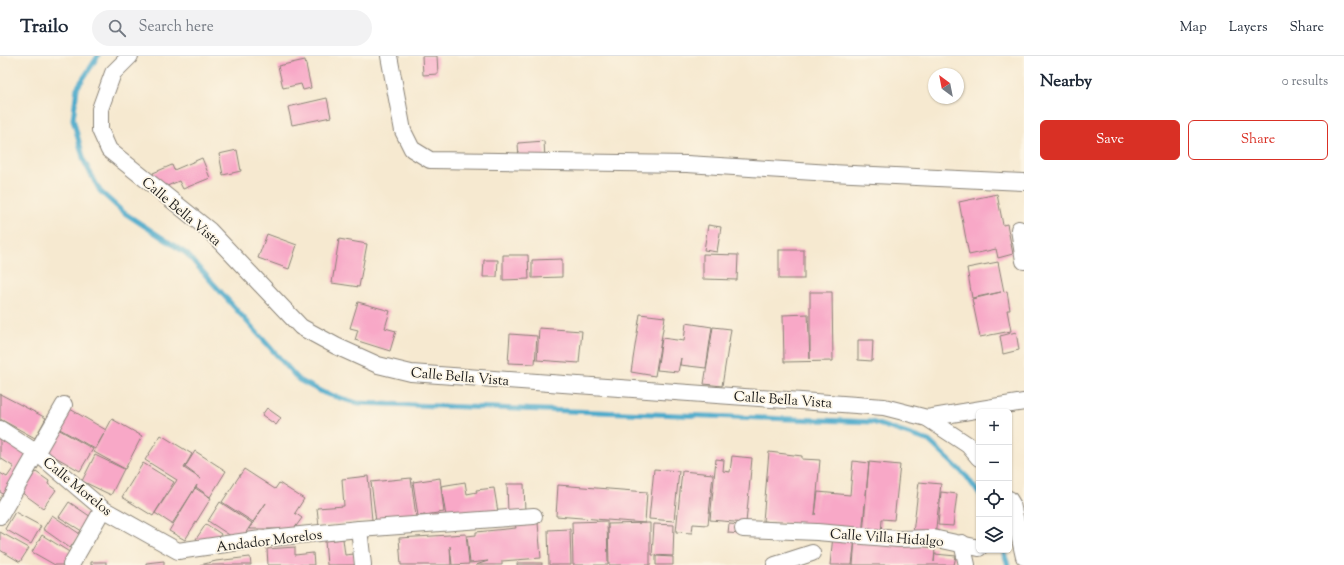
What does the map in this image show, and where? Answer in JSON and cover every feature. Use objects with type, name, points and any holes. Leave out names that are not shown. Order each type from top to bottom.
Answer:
[{"type":"street","name":"Calle Bella Vista","points":[[130,56],[114,73],[100,109],[100,130],[109,150],[208,230],[301,327],[336,346],[378,365],[411,373],[884,406],[927,418],[968,445],[976,454]]},
{"type":"street","points":[[389,56],[403,131],[412,149],[430,160],[687,164],[830,173],[1024,182]]},
{"type":"street","points":[[1019,229],[1024,261]]},
{"type":"street","points":[[927,418],[1024,402]]},
{"type":"street","points":[[0,516],[38,453],[64,405]]},
{"type":"street","name":"Calle Morelos","points":[[0,429],[38,453],[103,509],[178,552]]},
{"type":"street","points":[[1012,504],[1024,557]]},
{"type":"street","points":[[70,565],[103,509]]},
{"type":"street","name":"Andador Morelos","points":[[178,552],[261,540],[359,529],[534,516]]},
{"type":"street","points":[[359,529],[363,565]]},
{"type":"street","name":"Calle Villa Hidalgo","points":[[743,529],[818,532],[898,539],[933,538],[976,547]]},
{"type":"street","points":[[776,565],[812,559],[818,532]]},
{"type":"street","points":[[962,543],[967,565]]},
{"type":"building","points":[[422,56],[437,56],[438,74],[423,75]]},
{"type":"building","points":[[305,60],[311,88],[303,90],[301,84],[283,88],[278,66]]},
{"type":"building","points":[[327,98],[331,117],[292,125],[288,107]]},
{"type":"building","points":[[544,141],[545,159],[519,161],[518,143]]},
{"type":"building","points":[[237,150],[241,171],[223,175],[219,154]]},
{"type":"building","points":[[202,158],[210,178],[183,189],[179,181],[160,189],[153,173],[172,165],[174,170]]},
{"type":"building","points":[[997,194],[1003,225],[1007,224],[1013,254],[998,258],[996,249],[969,255],[959,202]]},
{"type":"building","points":[[708,225],[721,227],[717,252],[704,250]]},
{"type":"building","points":[[267,234],[297,245],[289,269],[258,258]]},
{"type":"building","points":[[339,239],[367,244],[359,287],[332,283]]},
{"type":"building","points":[[779,250],[804,250],[804,279],[779,279]]},
{"type":"building","points":[[703,254],[738,255],[737,280],[703,279]]},
{"type":"building","points":[[503,255],[528,255],[529,279],[503,280]]},
{"type":"building","points":[[562,259],[562,277],[532,278],[532,260]]},
{"type":"building","points":[[484,260],[498,260],[497,277],[483,277]]},
{"type":"building","points":[[998,262],[1004,292],[1007,291],[1010,310],[1007,310],[1011,331],[980,337],[972,299],[1001,292],[972,298],[967,268]]},
{"type":"building","points":[[810,292],[832,292],[833,361],[784,362],[783,315],[808,314],[810,359]]},
{"type":"building","points":[[358,302],[390,311],[385,328],[396,331],[390,351],[355,340],[358,330],[350,328]]},
{"type":"building","points":[[640,314],[665,317],[655,376],[631,372]]},
{"type":"building","points":[[686,323],[712,327],[706,368],[680,365],[681,358],[678,372],[657,370],[662,338],[684,341]]},
{"type":"building","points":[[713,327],[731,329],[722,386],[704,384]]},
{"type":"building","points":[[539,328],[582,331],[579,363],[537,360]]},
{"type":"building","points":[[1016,332],[1019,350],[1003,354],[1000,336]]},
{"type":"building","points":[[510,334],[537,336],[535,364],[508,363]]},
{"type":"building","points":[[858,340],[873,340],[872,361],[858,360]]},
{"type":"building","points":[[0,394],[46,418],[35,438],[0,419]]},
{"type":"building","points":[[267,408],[281,418],[276,425],[262,415]]},
{"type":"building","points":[[70,409],[106,430],[95,449],[58,428]]},
{"type":"building","points":[[112,419],[142,436],[125,469],[94,452]]},
{"type":"building","points":[[58,429],[93,449],[80,471],[45,451]]},
{"type":"building","points":[[0,434],[31,453],[6,496],[0,492],[0,473],[7,477],[14,467],[0,458]]},
{"type":"building","points":[[161,435],[192,454],[184,468],[201,479],[185,467],[195,451],[226,471],[210,497],[196,487],[197,485],[172,524],[155,513],[177,480],[145,460]]},
{"type":"building","points":[[769,452],[802,456],[802,459],[820,460],[815,515],[818,492],[850,495],[853,461],[869,463],[862,535],[796,524],[763,521]]},
{"type":"building","points":[[95,455],[124,469],[111,495],[82,481]]},
{"type":"building","points":[[732,456],[752,458],[746,523],[710,520],[716,459],[724,460],[723,471],[730,472]]},
{"type":"building","points":[[869,462],[900,465],[894,520],[882,519],[881,535],[863,534]]},
{"type":"building","points":[[143,463],[174,482],[153,516],[122,497]]},
{"type":"building","points":[[244,469],[275,489],[279,483],[304,499],[295,513],[302,518],[294,529],[249,529],[266,503],[253,522],[222,502]]},
{"type":"building","points":[[654,469],[679,471],[674,521],[649,519]]},
{"type":"building","points":[[682,471],[713,474],[708,525],[693,524],[692,533],[676,532]]},
{"type":"building","points":[[36,472],[49,481],[48,484],[56,490],[43,508],[21,492]]},
{"type":"building","points":[[368,476],[372,520],[319,526],[317,508],[344,506],[342,479]]},
{"type":"building","points":[[411,478],[416,517],[376,522],[371,482]]},
{"type":"building","points":[[440,478],[444,512],[418,516],[413,482]]},
{"type":"building","points":[[465,482],[467,494],[477,492],[476,490],[494,488],[498,512],[446,516],[441,486]]},
{"type":"building","points":[[919,482],[941,484],[935,536],[913,533]]},
{"type":"building","points":[[507,484],[524,484],[525,512],[508,513]]},
{"type":"building","points":[[558,485],[647,492],[645,523],[556,516]]},
{"type":"building","points":[[195,488],[211,498],[185,540],[169,531]]},
{"type":"building","points":[[941,492],[957,494],[953,526],[938,525]]},
{"type":"building","points":[[69,502],[94,519],[85,533],[59,517]]},
{"type":"building","points":[[220,502],[252,523],[240,542],[208,521]]},
{"type":"building","points":[[15,512],[41,526],[31,544],[5,529]]},
{"type":"building","points":[[52,515],[80,534],[70,548],[43,529]]},
{"type":"building","points":[[607,521],[608,565],[573,565],[572,522]]},
{"type":"building","points":[[538,523],[541,558],[502,561],[502,565],[476,565],[488,561],[470,563],[467,536],[476,535],[476,532],[516,528],[515,524]]},
{"type":"building","points":[[650,523],[650,565],[609,565],[608,524]]},
{"type":"building","points":[[206,524],[221,534],[218,539],[202,543],[196,539]]},
{"type":"building","points":[[654,524],[674,525],[673,556],[652,555]]},
{"type":"building","points":[[729,524],[742,525],[741,534],[728,533]]},
{"type":"building","points":[[570,529],[571,565],[549,565],[548,530]]},
{"type":"building","points":[[0,532],[29,548],[20,562],[0,550]]},
{"type":"building","points":[[466,534],[469,564],[452,565],[450,546],[451,565],[401,565],[399,538]]},
{"type":"building","points":[[42,535],[71,553],[64,565],[55,565],[32,552]]},
{"type":"building","points":[[833,536],[855,538],[852,565],[830,565]]},
{"type":"building","points":[[855,538],[935,548],[934,562],[935,554],[956,556],[954,565],[853,565]]},
{"type":"building","points":[[343,539],[345,555],[354,554],[355,565],[327,565],[325,541]]},
{"type":"building","points":[[295,547],[295,555],[313,553],[314,565],[268,565],[267,549]]},
{"type":"building","points":[[656,556],[673,557],[673,565],[656,565]]},
{"type":"building","points":[[250,557],[251,565],[200,565],[216,561]]},
{"type":"building","points":[[164,561],[164,565],[146,565],[146,563]]},
{"type":"building","points":[[91,562],[106,562],[106,565],[91,565]]},
{"type":"building","points":[[517,563],[542,563],[542,565],[517,565]]},
{"type":"waterway","points":[[98,56],[77,88],[73,119],[84,161],[100,191],[123,212],[187,254],[299,380],[324,393],[357,403],[872,422],[929,441],[967,477],[976,490]]},
{"type":"waterway","points":[[1004,553],[1008,565]]}]
